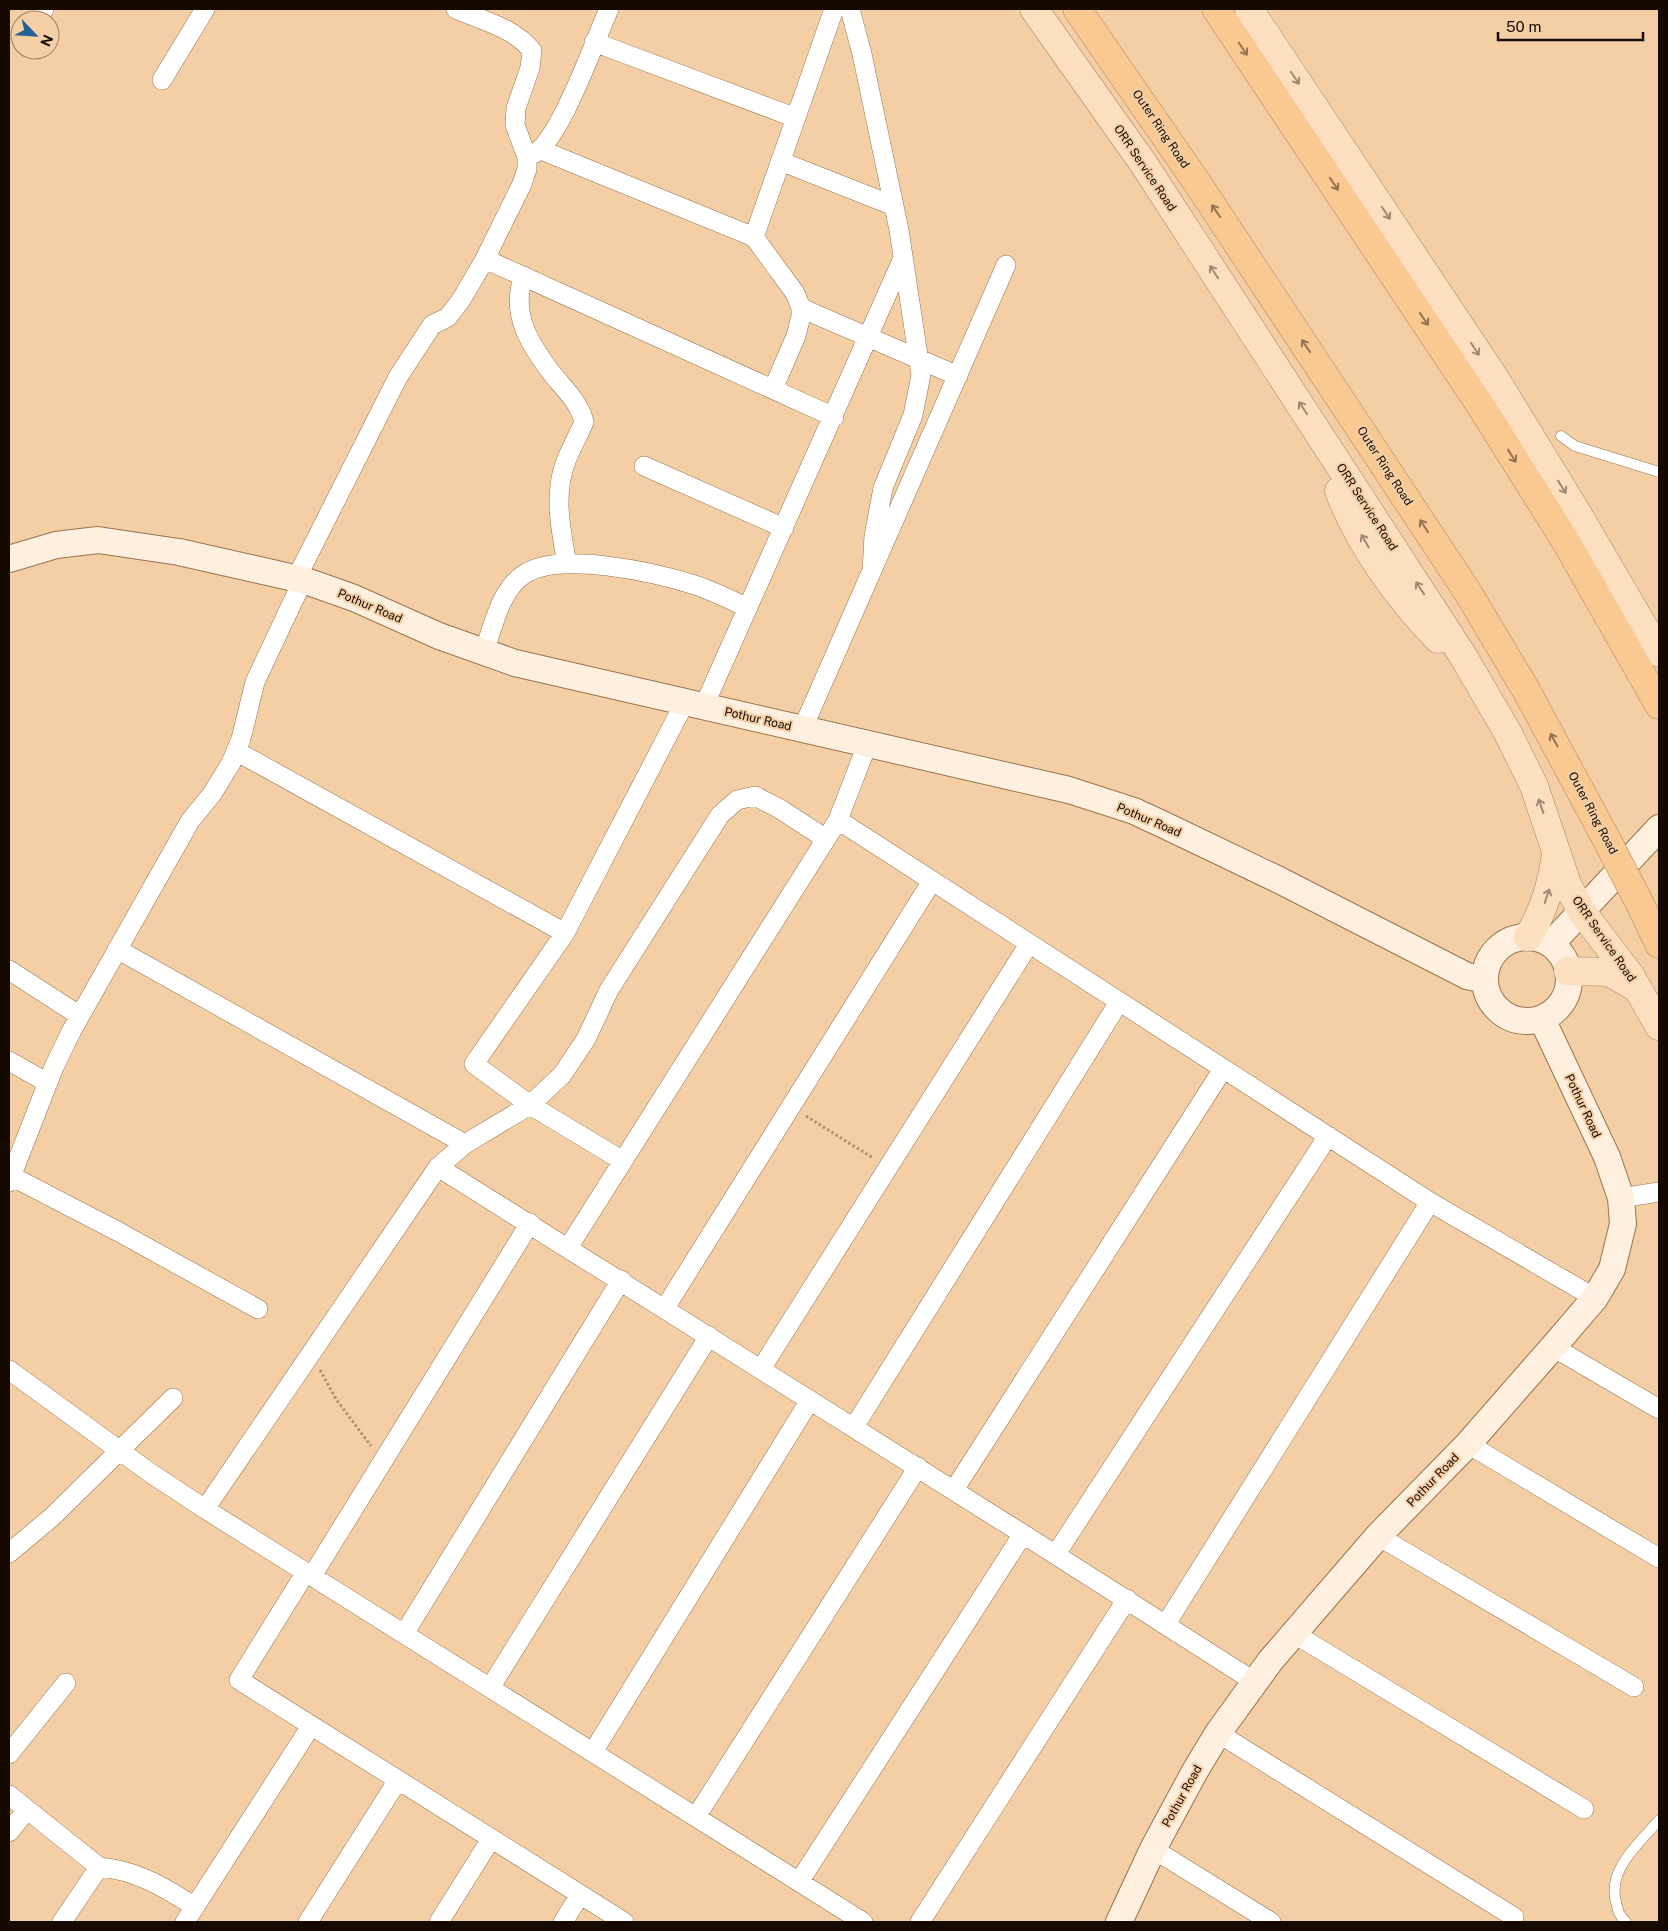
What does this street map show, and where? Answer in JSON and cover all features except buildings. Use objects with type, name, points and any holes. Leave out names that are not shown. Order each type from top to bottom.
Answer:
[{"type":"highway","name":"Outer Ring Road","points":[[1077,9],[1204,192],[1467,591],[1530,698],[1609,844],[1659,944]]},
{"type":"highway","points":[[1216,9],[1482,408],[1561,534],[1659,706]]},
{"type":"main road","name":"ORR Service Road","points":[[1034,9],[1143,163],[1423,592],[1473,673],[1508,733],[1534,786],[1567,884],[1582,912],[1617,956],[1659,1026]]},
{"type":"main road","points":[[1249,9],[1488,369],[1576,510],[1659,652]]},
{"type":"main road","points":[[1539,940],[1540,918],[1548,895],[1557,852]]},
{"type":"main road","points":[[1568,970],[1609,972],[1639,990]]},
{"type":"street","points":[[162,80],[205,9]]},
{"type":"street","points":[[456,9],[511,32],[525,42],[532,51],[530,68],[516,108],[515,125],[534,154],[754,237],[795,293],[801,308],[796,336],[773,389]]},
{"type":"street","points":[[258,1310],[119,1232],[10,1179],[48,1084],[80,1016],[190,821],[212,794],[236,751],[255,682],[300,579],[398,377],[432,325],[448,316],[461,300],[485,259],[522,184],[534,154],[566,111],[594,42],[610,9]]},
{"type":"street","points":[[754,237],[834,9]]},
{"type":"street","points":[[850,9],[862,54],[894,206],[921,374],[913,415],[883,488],[874,536],[872,571]]},
{"type":"street","points":[[594,42],[796,118]]},
{"type":"street","points":[[780,161],[894,206]]},
{"type":"street","points":[[623,1161],[530,1105],[474,1064],[565,933],[748,608],[903,258]]},
{"type":"street","points":[[485,259],[834,417]]},
{"type":"street","points":[[802,730],[1006,265]]},
{"type":"street","points":[[524,276],[518,291],[519,314],[529,339],[550,370],[574,399],[584,422],[566,462],[560,482],[559,510],[567,564]]},
{"type":"street","points":[[801,308],[958,376]]},
{"type":"street","points":[[913,415],[930,440]]},
{"type":"street","points":[[644,466],[784,528]]},
{"type":"street","name":"Pothur Road","points":[[9,559],[56,545],[98,540],[179,552],[300,579],[354,598],[439,636],[515,663],[867,745],[998,772],[1069,790],[1134,811],[1279,880],[1467,976],[1485,980]]},
{"type":"street","points":[[484,652],[510,586],[524,574],[552,564],[589,565],[648,572],[697,586],[748,608]]},
{"type":"street","points":[[568,1248],[838,820],[867,745]]},
{"type":"street","points":[[236,751],[565,933]]},
{"type":"street","points":[[205,1509],[438,1167],[465,1144],[530,1105],[551,1088],[574,1058],[586,1039],[609,990],[720,815],[737,800],[755,796],[780,809],[826,839]]},
{"type":"street","points":[[838,820],[1430,1202],[1596,1298]]},
{"type":"street","points":[[1539,940],[1562,956],[1568,970],[1568,990],[1558,1008],[1542,1019],[1521,1021],[1502,1014],[1489,998],[1485,980],[1486,969],[1494,952],[1509,941],[1539,940],[1582,912],[1659,828]]},
{"type":"street","points":[[665,1308],[932,881]]},
{"type":"street","points":[[761,1369],[1029,944]]},
{"type":"street","points":[[117,949],[465,1144]]},
{"type":"street","points":[[9,970],[80,1016]]},
{"type":"street","points":[[854,1427],[1119,1002]]},
{"type":"street","name":"Pothur Road","points":[[1119,1922],[1181,1794],[1218,1733],[1255,1682],[1293,1633],[1378,1536],[1468,1444],[1596,1298],[1612,1269],[1620,1242],[1622,1224],[1621,1198],[1607,1157],[1542,1019]]},
{"type":"street","points":[[9,1061],[48,1084]]},
{"type":"street","points":[[954,1490],[1223,1069]]},
{"type":"street","points":[[1056,1554],[1328,1136]]},
{"type":"street","points":[[438,1167],[918,1467],[1255,1682]]},
{"type":"street","points":[[1621,1198],[1659,1192]]},
{"type":"street","points":[[1166,1624],[1430,1202]]},
{"type":"street","points":[[530,1224],[384,1459],[239,1680],[624,1922]]},
{"type":"street","points":[[404,1634],[621,1280]]},
{"type":"street","points":[[490,1688],[709,1336]]},
{"type":"street","points":[[1553,1347],[1659,1409]]},
{"type":"street","points":[[9,1370],[121,1452],[205,1509],[864,1922]]},
{"type":"street","points":[[9,1553],[52,1517],[121,1452],[173,1398]]},
{"type":"street","points":[[593,1752],[810,1400]]},
{"type":"street","points":[[1468,1444],[1659,1558]]},
{"type":"street","points":[[696,1817],[918,1467]]},
{"type":"street","points":[[800,1882],[1024,1534]]},
{"type":"street","points":[[1378,1536],[1634,1686]]},
{"type":"street","points":[[920,1922],[1127,1599]]},
{"type":"street","points":[[1293,1633],[1584,1809]]},
{"type":"street","points":[[9,1754],[66,1683]]},
{"type":"street","points":[[9,1795],[99,1867],[118,1868],[136,1873],[190,1915],[311,1726]]},
{"type":"street","points":[[1218,1733],[1514,1917]]},
{"type":"street","points":[[308,1922],[398,1780]]},
{"type":"street","points":[[9,1832],[27,1810]]},
{"type":"street","points":[[439,1922],[491,1839]]},
{"type":"street","points":[[1153,1849],[1271,1922]]},
{"type":"street","points":[[62,1922],[99,1867]]},
{"type":"street","points":[[563,1922],[580,1895]]},
{"type":"lane","points":[[1561,436],[1575,446],[1659,472]]},
{"type":"lane","points":[[1626,1922],[1620,1917],[1617,1907],[1614,1880],[1622,1864],[1659,1820]]},
{"type":"path","points":[[791,1107],[888,1168]]},
{"type":"path","points":[[311,1352],[336,1399],[384,1459]]}]
